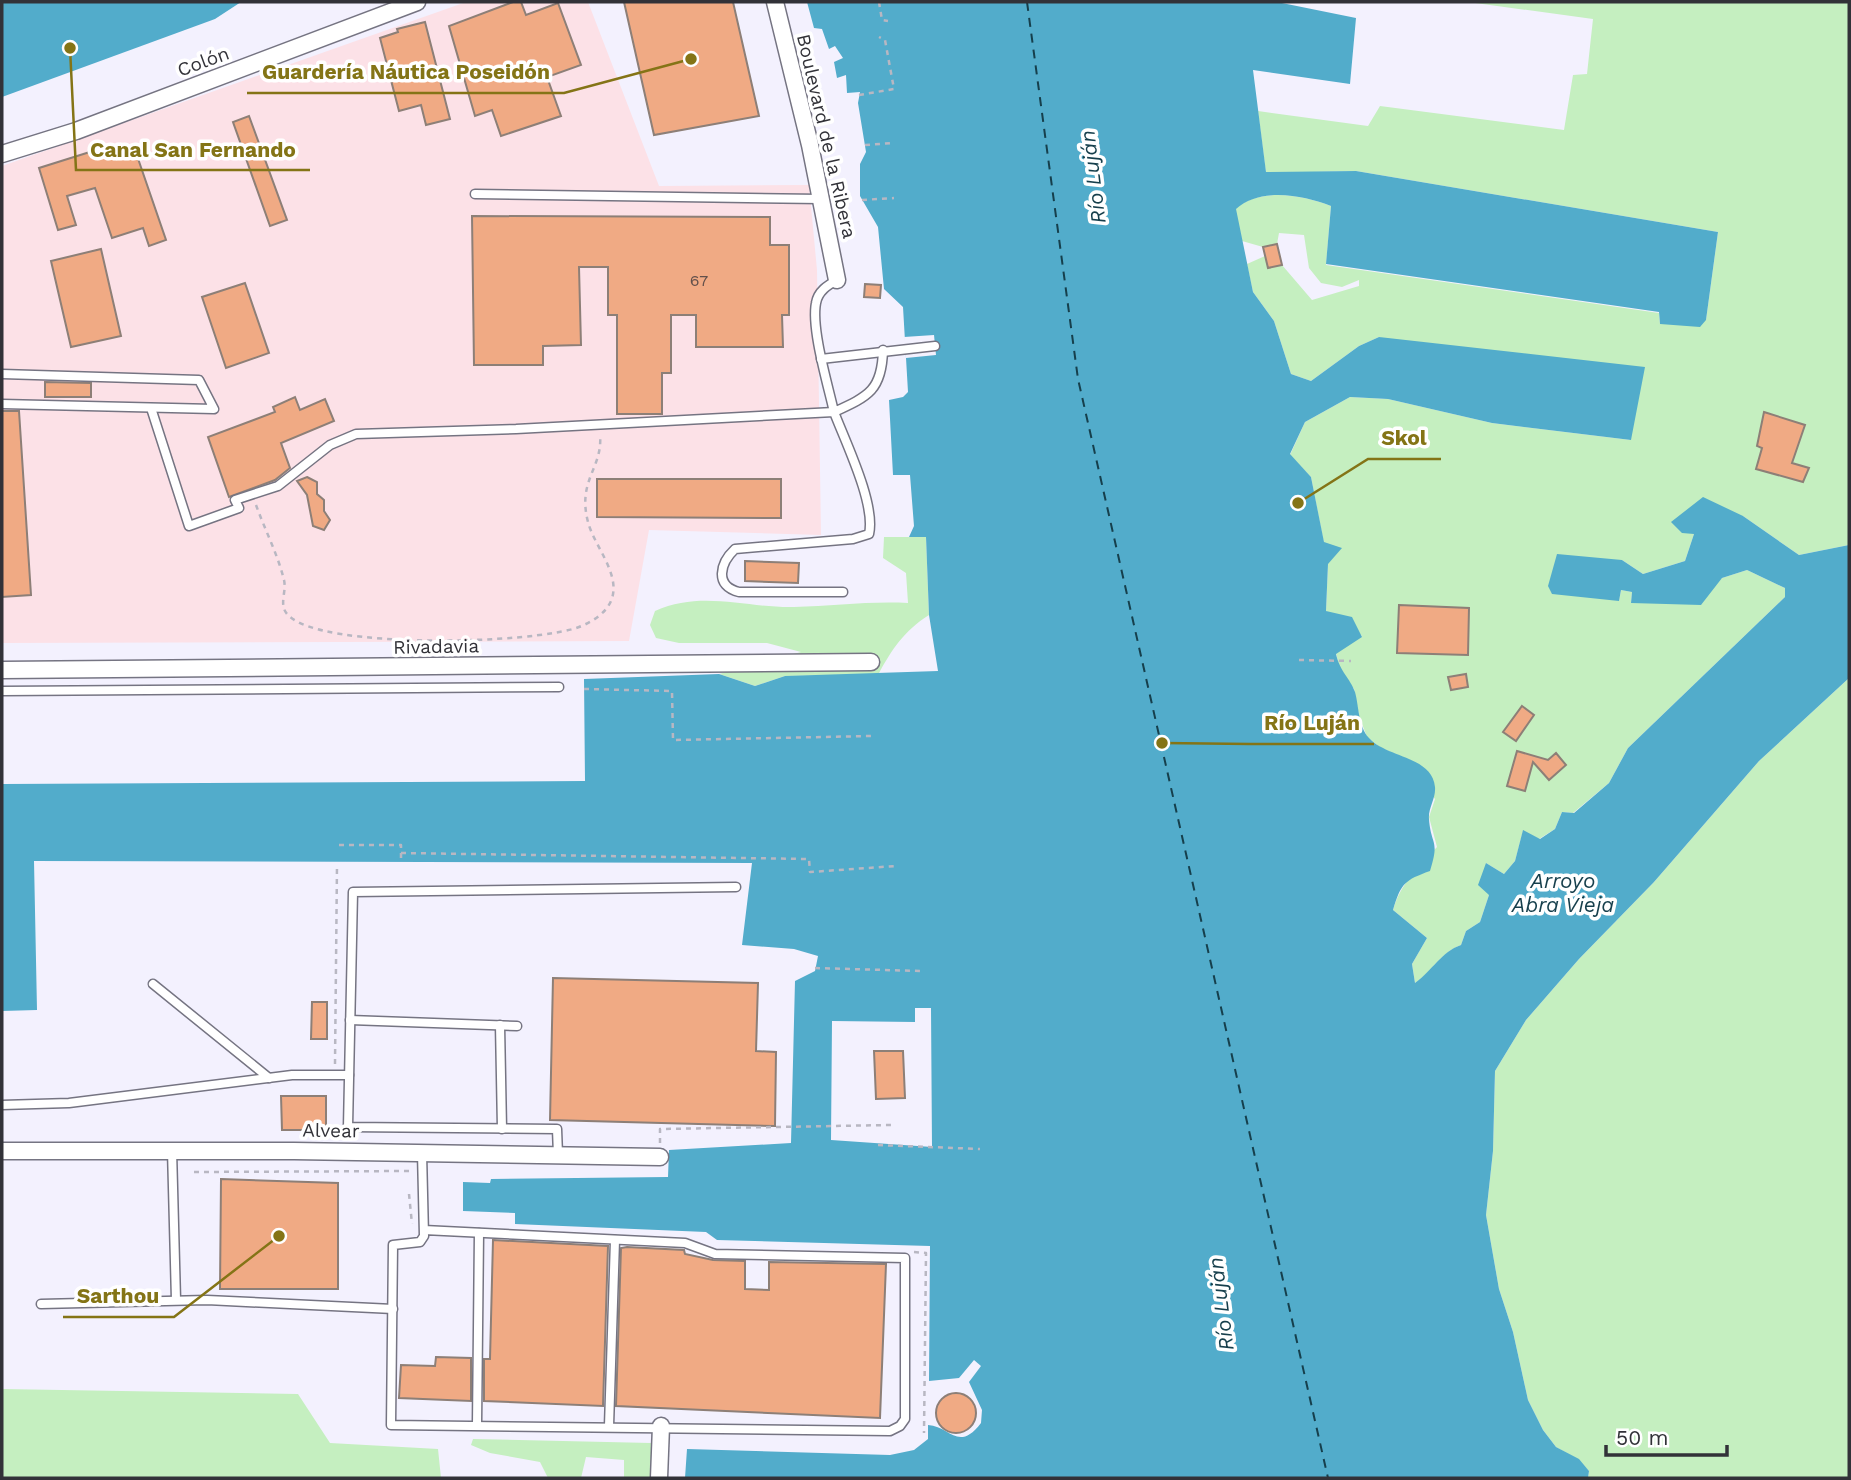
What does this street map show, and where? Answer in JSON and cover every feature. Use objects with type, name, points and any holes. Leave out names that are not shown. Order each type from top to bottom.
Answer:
[{"type":"street","name":"Colón","points":[[2,154],[76,131],[417,2]]},
{"type":"street","name":"Boulevard de la Ribera","points":[[775,2],[837,280]]},
{"type":"street","name":"Rivadavia","points":[[2,670],[871,662]]},
{"type":"street","name":"Alvear","points":[[2,1151],[172,1150],[660,1157]]},
{"type":"street","points":[[659,1478],[661,1426]]},
{"type":"lane","points":[[475,194],[821,199]]},
{"type":"lane","points":[[837,280],[821,290],[816,304],[821,359],[834,412],[865,498],[871,525],[869,534],[853,540],[735,549],[726,558],[721,571],[723,585],[738,592],[843,592]]},
{"type":"lane","points":[[821,359],[935,345]]},
{"type":"lane","points":[[151,408],[189,526],[239,508],[235,500],[278,486],[330,445],[356,434],[600,425],[834,412],[878,384],[883,375],[883,350]]},
{"type":"lane","points":[[2,374],[199,380],[214,410],[2,404]]},
{"type":"lane","points":[[2,691],[559,687]]},
{"type":"lane","points":[[558,1155],[557,1129],[348,1127],[353,892],[736,887]]},
{"type":"lane","points":[[153,984],[269,1078]]},
{"type":"lane","points":[[350,1020],[517,1026]]},
{"type":"lane","points":[[500,1025],[502,1129]]},
{"type":"lane","points":[[2,1105],[69,1103],[269,1078],[349,1075]]},
{"type":"lane","points":[[172,1150],[176,1300]]},
{"type":"lane","points":[[422,1153],[424,1230],[420,1242],[393,1245],[391,1425],[661,1426],[890,1431],[900,1426],[906,1406],[905,1258],[715,1254],[685,1243],[424,1230]]},
{"type":"lane","points":[[477,1426],[479,1233]]},
{"type":"lane","points":[[609,1426],[615,1240]]},
{"type":"lane","points":[[41,1304],[176,1300],[393,1309]]},
{"type":"path","points":[[879,2],[882,20],[888,21]]},
{"type":"path","points":[[859,95],[894,89],[885,40],[879,37]]},
{"type":"path","points":[[865,145],[893,143]]},
{"type":"path","points":[[862,200],[894,198]]},
{"type":"path","points":[[252,495],[284,579],[282,604],[286,614],[297,622],[322,631],[410,641],[512,638],[564,631],[594,620],[610,603],[613,594],[613,580],[588,524],[584,496],[598,456],[600,425]]},
{"type":"path","points":[[1299,660],[1351,661]]},
{"type":"path","points":[[584,689],[672,691],[673,740],[872,736]]},
{"type":"path","points":[[339,845],[401,845],[401,862]]},
{"type":"path","points":[[401,853],[809,859],[810,872],[896,866]]},
{"type":"path","points":[[335,1074],[337,865]]},
{"type":"path","points":[[815,968],[920,971]]},
{"type":"path","points":[[660,1157],[660,1129],[891,1125]]},
{"type":"path","points":[[878,1145],[980,1149]]},
{"type":"shaded area","points":[[466,2],[588,2],[659,186],[809,185],[817,270],[821,535],[649,530],[629,641],[2,643],[2,166]]},
{"type":"green space","points":[[1468,2],[1849,2],[1849,545],[1799,555],[1743,516],[1694,534],[1685,561],[1643,574],[1622,560],[1619,601],[1621,590],[1632,592],[1631,603],[1711,587],[1722,578],[1747,570],[1785,588],[1785,597],[1628,748],[1609,783],[1573,813],[1562,812],[1555,829],[1539,839],[1523,831],[1515,861],[1504,874],[1486,863],[1489,895],[1480,922],[1466,931],[1461,945],[1448,952],[1415,983],[1412,964],[1427,938],[1393,910],[1405,883],[1437,847],[1429,817],[1435,799],[1402,757],[1381,748],[1367,737],[1359,716],[1354,689],[1340,670],[1336,653],[1362,636],[1326,611],[1328,564],[1311,477],[1290,455],[1305,422],[1350,397],[1388,399],[1492,423],[1631,440],[1379,337],[1359,346],[1311,381],[1291,374],[1274,321],[1253,292],[1247,264],[1265,256],[1282,265],[1312,300],[1359,286],[1359,280],[1342,287],[1321,283],[1309,268],[1304,235],[1279,233],[1277,244],[1263,247],[1242,241],[1235,209],[1245,202],[1269,195],[1295,196],[1331,206],[1326,265],[1659,313],[1660,324],[1706,320],[1718,232],[1356,171],[1266,173],[1258,111],[1368,126],[1380,106],[1564,130],[1573,75],[1587,74],[1593,19]],"holes":[[[1399,605],[1469,608],[1467,655],[1398,653]],[[1466,674],[1468,687],[1451,690],[1449,677]],[[1521,707],[1534,715],[1516,741],[1504,732]],[[1517,751],[1525,791],[1507,786]],[[1556,753],[1566,765],[1549,780],[1539,768]]]},
{"type":"green space","points":[[884,537],[926,537],[929,615],[899,641],[878,675],[785,676],[755,686],[719,674],[801,652],[767,643],[679,643],[656,638],[650,625],[655,611],[690,602],[776,607],[908,603],[906,573],[883,558]]},
{"type":"green space","points":[[1849,678],[1849,1478],[1588,1478],[1589,1471],[1579,1460],[1556,1447],[1543,1430],[1528,1400],[1513,1332],[1499,1289],[1486,1215],[1493,1151],[1495,1071],[1526,1020],[1579,959],[1654,882],[1759,761]]},
{"type":"green space","points":[[2,1389],[298,1394],[330,1443],[438,1449],[441,1478],[2,1478]]},
{"type":"green space","points":[[473,1439],[651,1443],[651,1478],[624,1478],[624,1460],[586,1457],[581,1478],[548,1478],[540,1462],[490,1453],[471,1445]]},
{"type":"water","points":[[2,2],[241,2],[215,19],[2,97]]},
{"type":"water","name":"Río Luján","points":[[807,2],[1277,2],[1356,18],[1350,84],[1253,70],[1266,172],[1356,171],[1718,232],[1706,320],[1700,327],[1660,324],[1659,312],[1326,264],[1331,206],[1295,196],[1269,195],[1246,202],[1236,209],[1253,292],[1274,321],[1291,374],[1311,381],[1359,346],[1379,337],[1645,367],[1631,440],[1492,423],[1388,399],[1350,397],[1305,422],[1290,454],[1311,477],[1324,542],[1342,548],[1328,564],[1326,611],[1352,617],[1362,637],[1336,654],[1355,692],[1365,733],[1377,745],[1426,769],[1435,787],[1429,815],[1435,848],[1430,871],[1405,884],[1393,910],[1427,938],[1412,964],[1415,983],[1448,952],[1461,945],[1466,931],[1480,922],[1489,895],[1478,885],[1486,863],[1504,874],[1515,861],[1523,830],[1540,839],[1555,829],[1562,812],[1574,813],[1609,783],[1628,748],[1785,597],[1785,588],[1747,570],[1722,578],[1701,605],[1631,603],[1632,592],[1621,590],[1619,601],[1552,594],[1548,586],[1557,554],[1622,560],[1643,574],[1685,561],[1694,534],[1682,533],[1671,522],[1703,497],[1743,516],[1799,555],[1849,545],[1849,678],[1759,761],[1654,882],[1579,959],[1526,1020],[1495,1071],[1493,1151],[1486,1215],[1499,1289],[1513,1332],[1528,1400],[1543,1430],[1556,1447],[1579,1459],[1589,1471],[1588,1478],[685,1478],[687,1449],[890,1455],[914,1450],[928,1439],[928,1425],[960,1437],[973,1432],[981,1423],[982,1410],[969,1382],[981,1366],[974,1360],[959,1378],[929,1381],[930,1246],[717,1240],[706,1232],[515,1224],[515,1213],[463,1211],[463,1182],[490,1183],[491,1179],[668,1177],[669,1150],[791,1143],[795,981],[815,971],[818,956],[794,949],[742,945],[752,863],[34,861],[37,1010],[2,1011],[2,784],[585,781],[584,679],[719,674],[755,686],[785,676],[938,671],[929,615],[926,537],[909,537],[914,526],[910,475],[893,475],[889,400],[903,397],[908,392],[903,307],[884,289],[878,227],[860,196],[860,164],[866,152],[858,103],[860,92],[847,93],[846,75],[837,78],[834,62],[843,58],[835,46],[829,49],[822,29],[814,28]],"holes":[[[915,1008],[931,1008],[932,1147],[831,1140],[832,1021],[915,1022]]]},
{"type":"pier","points":[[934,335],[936,355],[906,358],[904,337]]},
{"type":"building","points":[[513,2],[521,2],[526,15],[558,3],[581,65],[547,77],[561,116],[501,136],[492,110],[475,116],[449,26]]},
{"type":"building","points":[[624,2],[733,2],[759,116],[654,135]]},
{"type":"building","points":[[425,22],[450,119],[426,125],[421,105],[399,111],[380,38],[398,32],[397,29]]},
{"type":"building","points":[[249,116],[287,220],[270,226],[233,122]]},
{"type":"building","points":[[112,145],[115,153],[134,147],[166,240],[149,246],[143,228],[112,238],[95,188],[67,196],[76,225],[58,230],[39,168]]},
{"type":"building","points":[[472,216],[770,217],[770,245],[789,245],[789,315],[782,315],[783,347],[696,347],[696,315],[671,315],[671,373],[662,373],[662,414],[617,414],[617,315],[608,315],[608,267],[579,267],[581,345],[543,346],[543,365],[474,365]]},
{"type":"building","points":[[1277,244],[1282,265],[1268,268],[1263,247]]},
{"type":"building","points":[[101,249],[121,336],[71,347],[51,261]]},
{"type":"building","points":[[245,283],[269,353],[226,368],[202,297]]},
{"type":"building","points":[[865,284],[881,285],[880,298],[864,297]]},
{"type":"building","points":[[45,382],[91,383],[91,397],[45,397]]},
{"type":"building","points":[[295,397],[300,410],[325,399],[334,421],[281,443],[290,468],[275,480],[229,497],[208,437],[275,412],[273,407]]},
{"type":"building","points":[[2,411],[19,411],[31,595],[2,597]]},
{"type":"building","points":[[1764,412],[1805,425],[1792,463],[1809,468],[1803,482],[1756,469],[1762,448],[1757,446]]},
{"type":"building","points":[[307,477],[317,482],[317,494],[324,500],[324,511],[330,520],[324,530],[313,526],[307,495],[297,481]]},
{"type":"building","points":[[597,479],[781,479],[781,518],[597,517]]},
{"type":"building","points":[[745,561],[799,563],[798,583],[745,581]]},
{"type":"building","points":[[1399,605],[1469,608],[1468,655],[1397,653]]},
{"type":"building","points":[[1466,674],[1468,687],[1451,690],[1448,677]]},
{"type":"building","points":[[1522,706],[1534,715],[1516,741],[1503,732]]},
{"type":"building","points":[[1517,751],[1548,760],[1556,753],[1566,765],[1549,780],[1533,762],[1525,791],[1507,786]]},
{"type":"building","points":[[553,978],[758,983],[756,1051],[776,1052],[775,1126],[550,1120]]},
{"type":"building","points":[[312,1002],[327,1002],[327,1039],[311,1039]]},
{"type":"building","points":[[874,1051],[903,1051],[905,1098],[876,1099]]},
{"type":"building","points":[[281,1096],[326,1096],[326,1130],[282,1130]]},
{"type":"building","points":[[221,1179],[338,1183],[338,1289],[220,1289]]},
{"type":"building","points":[[493,1240],[608,1246],[603,1406],[484,1401],[484,1359],[490,1359]]},
{"type":"building","points":[[621,1248],[684,1250],[685,1254],[713,1260],[745,1261],[745,1289],[769,1290],[769,1262],[886,1264],[880,1418],[616,1406]]},
{"type":"building","points":[[436,1357],[471,1358],[471,1401],[399,1398],[401,1365],[435,1366]]},
{"type":"building","points":[[956,1393],[970,1399],[976,1413],[970,1427],[956,1433],[942,1427],[936,1413],[942,1399]]},
{"type":"ferry route","points":[[1027,2],[1078,379],[1328,1478]]},
{"type":"place","name":"Canal San Fernando","points":[[70,48]]},
{"type":"place","name":"Guardería Náutica Poseidón","points":[[691,59]]},
{"type":"place","name":"Skol","points":[[1298,503]]},
{"type":"place","name":"Río Luján","points":[[1162,743]]},
{"type":"place","name":"Sarthou","points":[[279,1236]]},
{"type":"water label","name":"Arroyo Abra Vieja","points":[[1563,893]]}]
